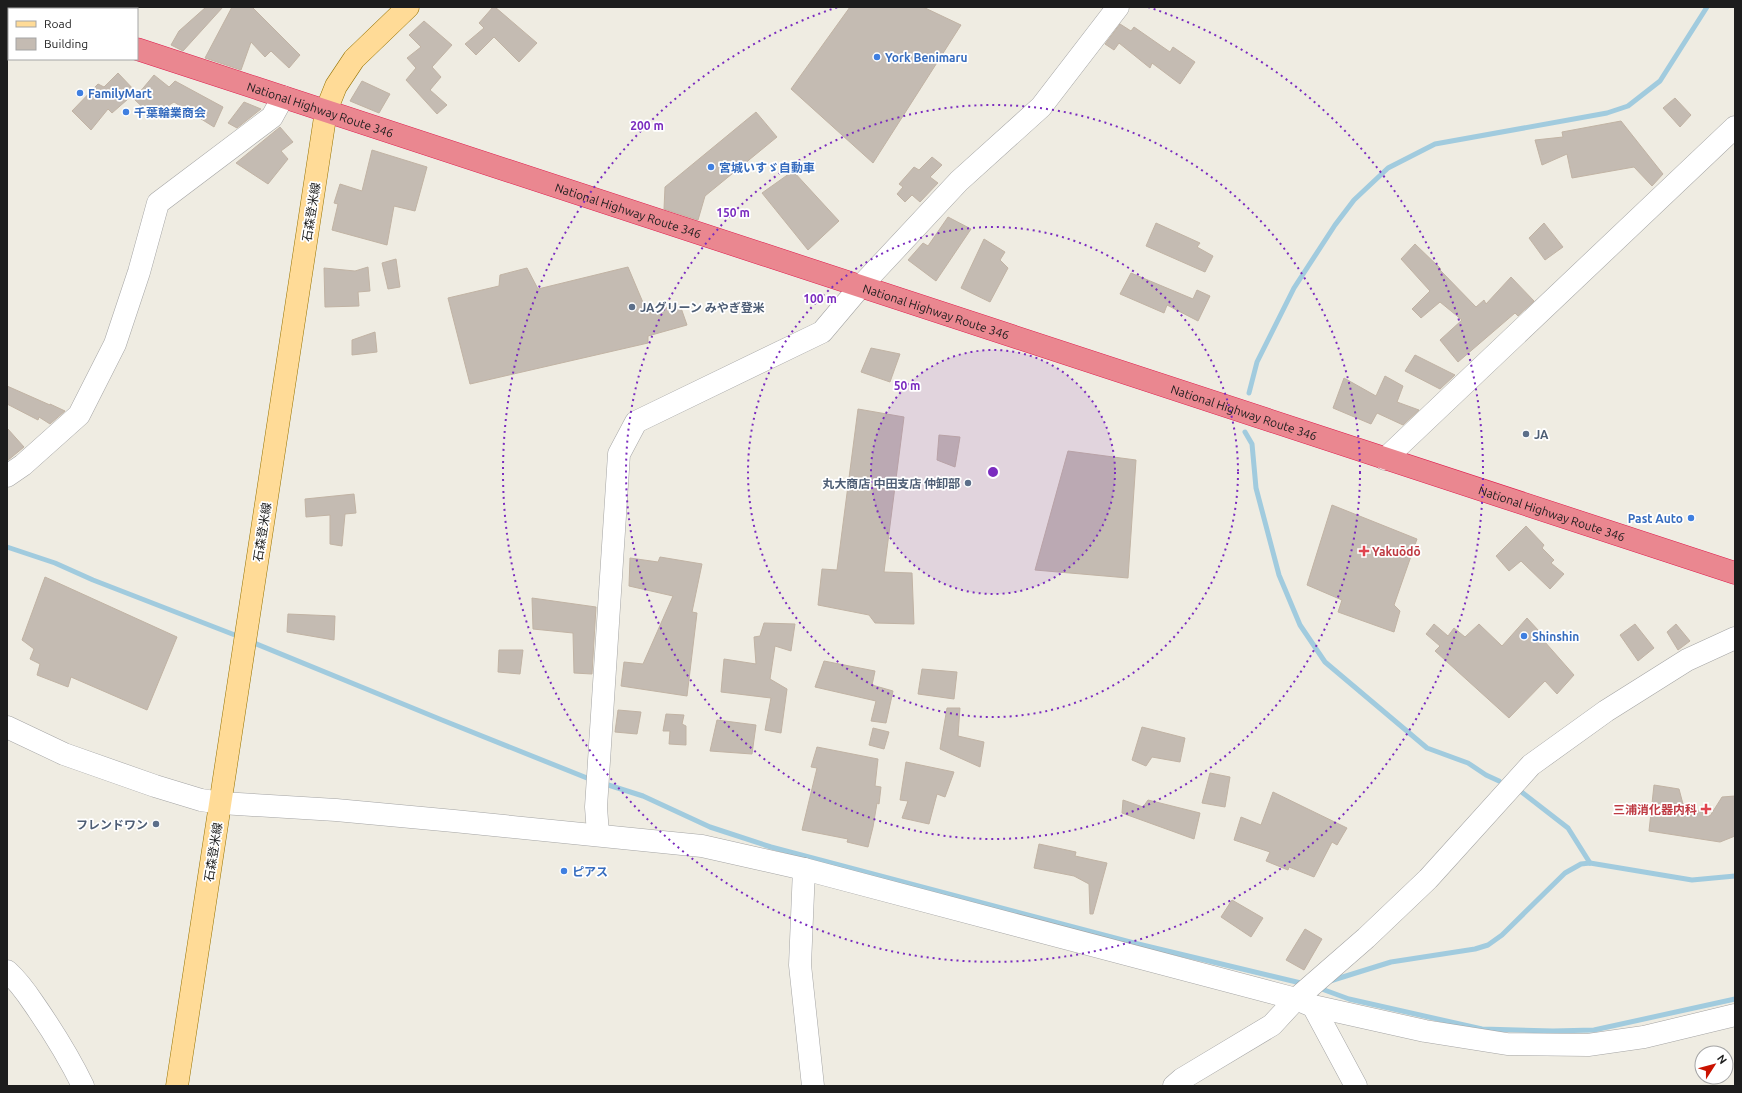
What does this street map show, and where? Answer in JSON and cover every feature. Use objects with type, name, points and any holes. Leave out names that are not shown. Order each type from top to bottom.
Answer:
[{"type":"highway","name":"National Highway Route 346","points":[[138,49],[1735,573]]},
{"type":"main road","name":"石森登米線","points":[[177,1086],[326,111],[336,86],[354,59],[408,7]]},
{"type":"street","points":[[598,834],[596,807],[619,454],[636,422],[822,332],[860,287],[959,181],[1041,107],[1118,7]]},
{"type":"street","points":[[7,476],[23,465],[79,415],[115,344],[139,272],[158,203],[272,117],[283,97]]},
{"type":"street","points":[[1385,459],[1735,127]]},
{"type":"street","points":[[1174,1086],[1182,1079],[1272,1025],[1305,1003],[1366,938],[1428,879],[1531,765],[1606,711],[1681,664],[1735,638]]},
{"type":"street","points":[[7,727],[71,757],[201,800],[221,803],[336,810],[598,834],[702,846],[804,869],[1305,1003],[1425,1031],[1507,1044],[1588,1045],[1644,1037],[1735,1015]]},
{"type":"street","points":[[804,869],[800,965],[813,1086]]},
{"type":"street","points":[[7,971],[16,979],[47,1022],[83,1086]]},
{"type":"street","points":[[1305,1003],[1356,1086]]},
{"type":"building","points":[[206,7],[223,7],[183,51],[171,45],[179,31]]},
{"type":"building","points":[[232,7],[252,7],[300,55],[289,68],[271,51],[265,57],[251,42],[241,70],[205,58]]},
{"type":"building","points":[[493,7],[495,7],[537,43],[519,62],[494,37],[476,55],[465,44],[484,28],[479,23]]},
{"type":"building","name":"York Benimaru","points":[[850,7],[923,7],[961,25],[873,163],[791,89]]},
{"type":"building","points":[[424,21],[452,45],[432,67],[441,77],[430,90],[447,105],[437,114],[406,80],[416,68],[407,58],[421,47],[409,35]]},
{"type":"building","points":[[1120,24],[1131,31],[1134,27],[1170,52],[1173,47],[1195,62],[1180,84],[1152,63],[1150,68],[1119,43],[1114,50],[1105,44]]},
{"type":"building","points":[[118,73],[136,92],[112,113],[108,109],[91,130],[72,111],[98,84],[104,87]]},
{"type":"building","points":[[154,75],[169,87],[175,81],[223,107],[214,127],[174,102],[152,116],[134,99]]},
{"type":"building","points":[[362,81],[390,94],[379,113],[350,101]]},
{"type":"building","points":[[1675,98],[1691,115],[1680,127],[1663,108]]},
{"type":"building","points":[[244,102],[261,109],[237,128],[228,123]]},
{"type":"building","points":[[756,112],[777,137],[705,196],[698,220],[664,209],[665,187]]},
{"type":"building","points":[[1621,121],[1663,174],[1652,186],[1634,167],[1572,178],[1567,154],[1542,165],[1535,140],[1563,137],[1562,132]]},
{"type":"building","points":[[280,127],[293,142],[281,151],[288,159],[268,184],[236,163]]},
{"type":"building","points":[[372,150],[427,167],[415,211],[394,206],[387,245],[332,230],[338,204],[334,203],[340,184],[362,191]]},
{"type":"building","points":[[932,157],[942,165],[930,177],[938,183],[920,202],[912,195],[905,202],[897,194],[903,187],[899,184],[914,167],[919,170]]},
{"type":"building","points":[[793,171],[839,221],[808,250],[762,193]]},
{"type":"building","points":[[948,217],[971,229],[936,281],[908,260],[923,243],[928,246]]},
{"type":"building","points":[[1156,223],[1200,243],[1197,247],[1213,256],[1205,272],[1146,246]]},
{"type":"building","points":[[1544,223],[1563,247],[1545,260],[1529,238]]},
{"type":"building","points":[[984,239],[1005,252],[1000,260],[1008,268],[990,302],[961,288]]},
{"type":"building","points":[[1415,244],[1441,269],[1440,270],[1476,307],[1484,300],[1486,304],[1511,277],[1534,301],[1518,316],[1515,313],[1458,362],[1440,340],[1462,320],[1440,302],[1421,318],[1412,309],[1430,291],[1401,259]]},
{"type":"building","points":[[396,259],[400,287],[388,289],[382,263]]},
{"type":"building","points":[[368,267],[370,291],[358,292],[359,306],[325,307],[324,268],[355,271]]},
{"type":"building","points":[[628,267],[647,312],[680,305],[687,325],[648,336],[648,343],[470,384],[448,298],[499,286],[500,275],[527,268],[538,289]]},
{"type":"building","points":[[1131,273],[1193,299],[1197,290],[1210,296],[1198,321],[1167,305],[1164,313],[1120,294]]},
{"type":"building","points":[[375,332],[377,352],[352,355],[352,340]]},
{"type":"building","points":[[871,348],[900,354],[890,382],[861,372]]},
{"type":"building","points":[[1415,355],[1455,375],[1440,389],[1405,371]]},
{"type":"building","points":[[1385,376],[1403,386],[1397,402],[1419,410],[1403,425],[1377,413],[1371,424],[1333,408],[1344,378],[1376,396]]},
{"type":"building","points":[[7,386],[65,411],[50,424],[39,417],[38,420],[7,404]]},
{"type":"building","points":[[858,409],[904,417],[884,572],[912,573],[914,624],[875,623],[869,615],[818,605],[822,569],[837,570]]},
{"type":"building","points":[[7,428],[24,447],[7,461]]},
{"type":"building","points":[[939,435],[960,437],[955,467],[937,460]]},
{"type":"building","points":[[1068,451],[1136,460],[1128,578],[1035,570]]},
{"type":"building","points":[[354,494],[356,513],[345,514],[342,546],[330,544],[330,515],[306,517],[305,499]]},
{"type":"building","points":[[1332,505],[1417,539],[1394,605],[1400,611],[1394,632],[1338,612],[1342,600],[1307,585]]},
{"type":"building","points":[[1526,526],[1544,545],[1542,548],[1554,560],[1551,563],[1564,574],[1550,589],[1521,561],[1509,571],[1496,556]]},
{"type":"building","points":[[660,557],[702,564],[692,612],[697,613],[687,696],[621,686],[624,662],[643,664],[673,596],[629,586],[630,558],[658,562]]},
{"type":"building","points":[[45,577],[177,637],[147,710],[71,677],[68,687],[37,675],[40,664],[30,659],[34,649],[22,640]]},
{"type":"building","points":[[532,598],[596,607],[592,674],[574,673],[573,633],[533,629]]},
{"type":"building","points":[[288,614],[335,616],[334,640],[287,632]]},
{"type":"building","points":[[1527,618],[1539,631],[1537,633],[1574,675],[1557,694],[1545,681],[1509,718],[1435,651],[1440,646],[1426,634],[1434,624],[1448,636],[1454,628],[1465,637],[1479,624],[1502,646]]},
{"type":"building","points":[[764,623],[795,624],[791,651],[775,646],[770,679],[787,689],[781,733],[765,730],[771,698],[721,692],[724,659],[756,664],[754,637],[760,636]]},
{"type":"building","points":[[1635,624],[1654,648],[1638,661],[1620,635]]},
{"type":"building","points":[[1676,624],[1690,641],[1678,650],[1667,632]]},
{"type":"building","points":[[499,650],[523,650],[520,674],[498,672]]},
{"type":"building","points":[[824,661],[875,671],[872,685],[893,691],[886,723],[871,721],[876,701],[815,687]]},
{"type":"building","points":[[922,669],[957,672],[954,699],[918,694]]},
{"type":"building","points":[[947,708],[960,708],[958,736],[984,742],[980,767],[940,749]]},
{"type":"building","points":[[618,710],[641,712],[637,734],[615,732]]},
{"type":"building","points":[[666,714],[684,715],[682,724],[686,726],[686,745],[669,744],[670,731],[663,731]]},
{"type":"building","points":[[717,720],[756,725],[752,754],[710,751]]},
{"type":"building","points":[[1142,727],[1185,738],[1180,762],[1152,757],[1146,766],[1132,760]]},
{"type":"building","points":[[873,728],[889,732],[884,749],[869,745]]},
{"type":"building","points":[[817,747],[878,759],[875,786],[881,787],[879,804],[877,803],[868,847],[847,842],[848,839],[802,830],[817,768],[811,767]]},
{"type":"building","points":[[906,762],[954,772],[945,797],[937,794],[929,824],[902,818],[908,801],[900,800]]},
{"type":"building","points":[[1210,773],[1230,777],[1225,807],[1202,803]]},
{"type":"building","points":[[1654,785],[1679,789],[1683,804],[1710,816],[1722,797],[1735,796],[1735,836],[1720,842],[1649,831]]},
{"type":"building","points":[[1273,792],[1347,828],[1337,845],[1332,842],[1314,877],[1289,867],[1288,870],[1266,861],[1270,852],[1234,840],[1241,817],[1261,825]]},
{"type":"building","points":[[1123,800],[1143,807],[1148,800],[1200,813],[1194,839],[1122,813]]},
{"type":"building","points":[[1039,844],[1076,852],[1075,856],[1107,863],[1093,914],[1090,914],[1089,884],[1074,876],[1034,868]]},
{"type":"building","points":[[1232,900],[1263,918],[1251,937],[1221,917]]},
{"type":"building","points":[[1305,929],[1322,939],[1304,970],[1286,960]]},
{"type":"waterway","points":[[1249,393],[1257,362],[1294,288],[1335,225],[1354,200],[1388,168],[1435,144],[1607,113],[1628,106],[1660,81],[1707,7]]},
{"type":"waterway","points":[[1245,432],[1252,444],[1256,488],[1279,575],[1300,625],[1325,662],[1427,748],[1468,763],[1486,775],[1499,781]]},
{"type":"waterway","points":[[7,547],[55,563],[93,580],[240,637]]},
{"type":"waterway","points":[[249,641],[592,780]]},
{"type":"waterway","points":[[602,783],[643,796],[710,827],[771,847],[1134,943],[1305,984]]},
{"type":"waterway","points":[[1519,790],[1568,828],[1590,863]]},
{"type":"waterway","points":[[1330,981],[1391,962],[1475,949],[1488,945],[1502,935],[1565,873],[1581,864],[1590,863],[1692,880],[1735,876]]},
{"type":"waterway","points":[[1319,988],[1349,999],[1482,1029],[1553,1031],[1594,1030],[1735,999]]},
{"type":"place","name":"York Benimaru","points":[[877,57]]},
{"type":"place","name":"FamilyMart","points":[[80,93]]},
{"type":"place","name":"千葉輪業商会","points":[[126,112]]},
{"type":"place","name":"宮城いすゞ自動車","points":[[711,167]]},
{"type":"place","name":"JAグリーン みやぎ登米","points":[[632,307]]},
{"type":"place","name":"JA","points":[[1526,434]]},
{"type":"place","name":"丸大商店 中田支店 仲卸部","points":[[968,483]]},
{"type":"place","name":"Past Auto","points":[[1691,518]]},
{"type":"place","name":"Yakuōdō","points":[[1364,551]]},
{"type":"place","name":"Shinshin","points":[[1524,636]]},
{"type":"place","name":"三浦消化器内科","points":[[1706,809]]},
{"type":"place","name":"フレンドワン","points":[[156,824]]},
{"type":"place","name":"ピアス","points":[[564,871]]}]
